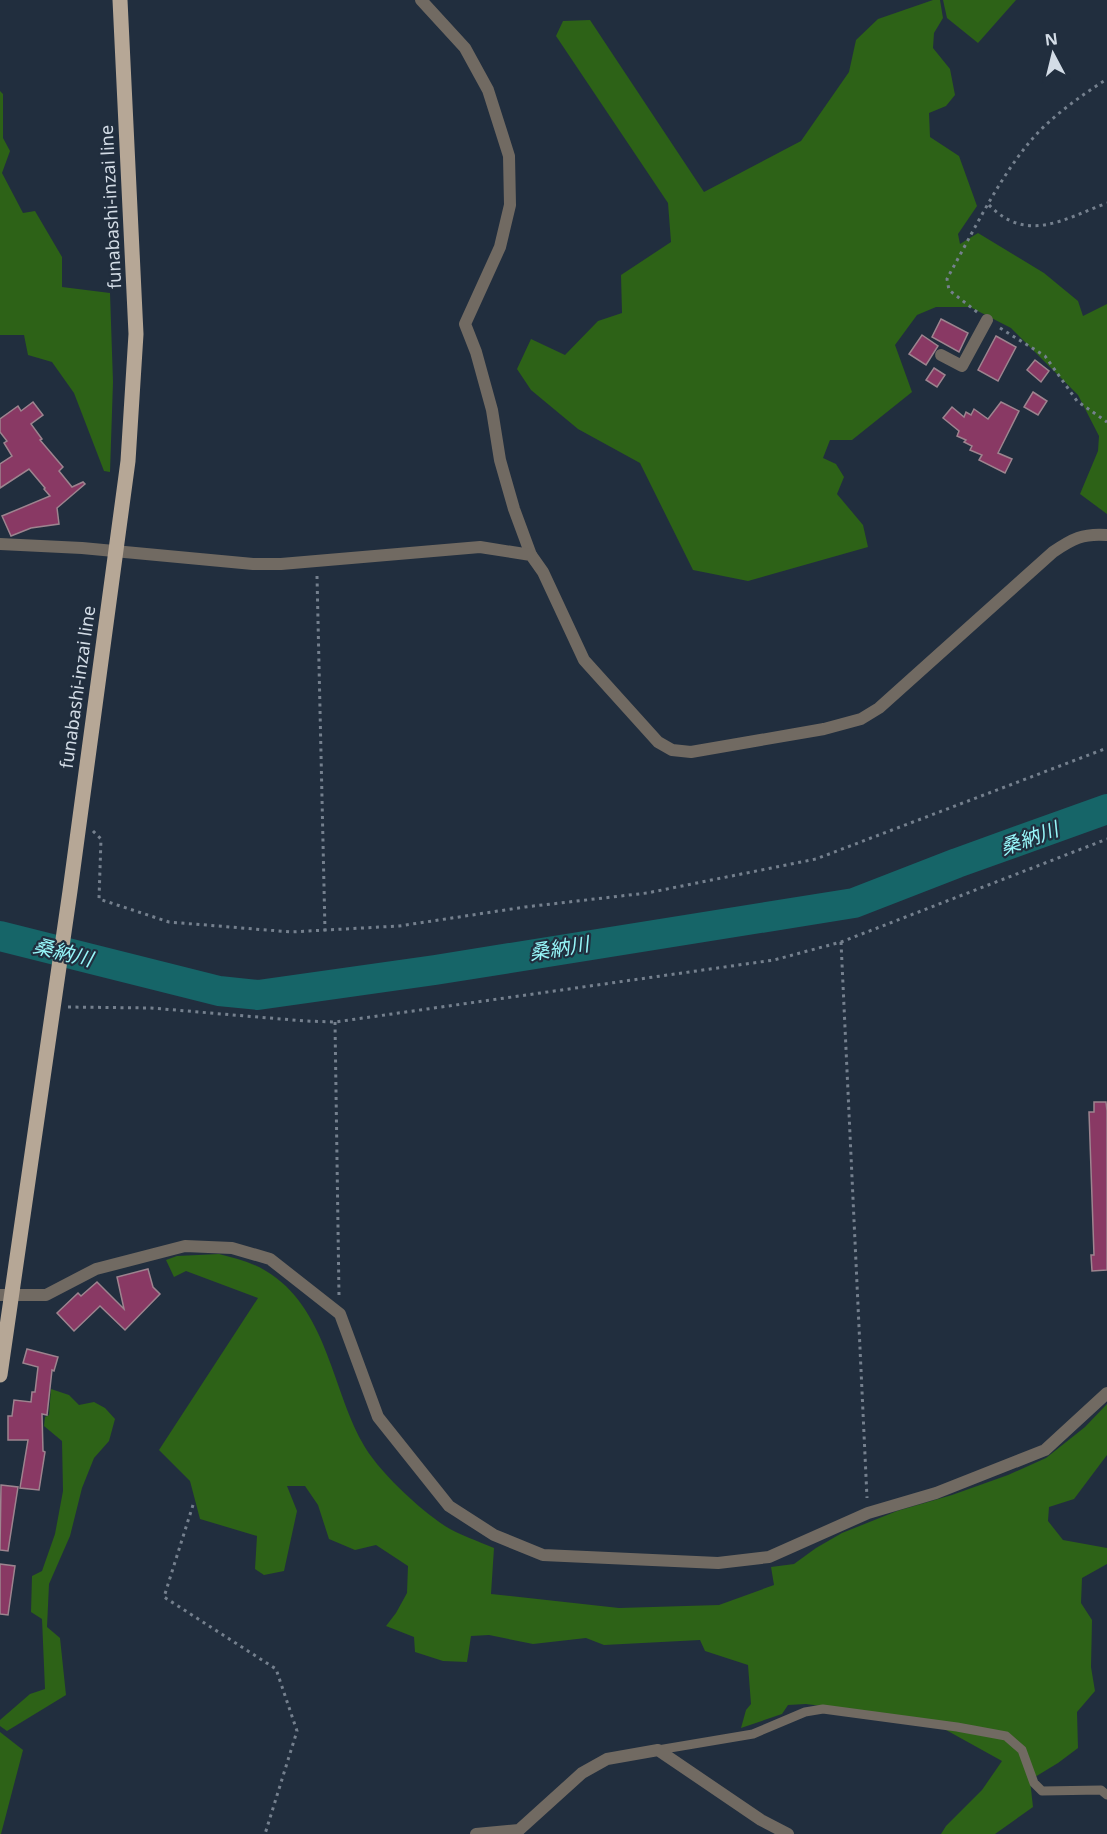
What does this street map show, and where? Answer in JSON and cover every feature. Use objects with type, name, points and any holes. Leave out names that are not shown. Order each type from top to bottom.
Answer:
[{"type":"main road","name":"funabashi-inzai line","points":[[0,1375],[5,1296],[54,1007],[128,461],[136,334],[120,0]]},
{"type":"street","points":[[421,0],[465,48],[488,90],[508,156],[510,205],[500,247],[465,324],[476,352],[492,410],[500,460],[514,509],[531,555],[543,572],[584,660],[658,742],[672,750],[691,752],[813,731],[861,720],[879,708],[1053,552],[1073,538],[1096,534],[1107,535]]},
{"type":"street","points":[[941,355],[962,366],[987,320]]},
{"type":"street","points":[[0,544],[82,548],[114,553],[253,564],[281,564],[480,547],[531,555]]},
{"type":"street","points":[[5,1296],[46,1295],[96,1269],[185,1246],[232,1248],[270,1259],[340,1314],[378,1417],[449,1506],[494,1535],[543,1555],[718,1563],[769,1557],[868,1513],[936,1493],[1045,1450],[1107,1393]]},
{"type":"street","points":[[476,1834],[519,1830],[582,1773],[607,1759],[658,1750],[761,1820],[788,1834]]},
{"type":"lane","points":[[658,1750],[753,1734],[805,1712],[823,1709],[1006,1736],[1022,1750],[1034,1783],[1042,1791],[1101,1790],[1107,1795]]},
{"type":"path","points":[[1107,80],[1075,99],[1030,142],[989,205],[947,279],[949,290],[987,320],[1045,356],[1077,401],[1107,422]]},
{"type":"path","points":[[989,205],[999,215],[1023,226],[1033,227],[1045,226],[1107,203]]},
{"type":"path","points":[[316,560],[325,931]]},
{"type":"path","points":[[79,818],[101,839],[99,899],[169,922],[291,932],[399,926],[525,907],[647,893],[816,859],[1107,748]]},
{"type":"path","points":[[54,1007],[151,1008],[335,1022],[774,960],[841,942],[1107,839]]},
{"type":"path","points":[[841,942],[868,1513]]},
{"type":"path","points":[[335,1022],[340,1314]]},
{"type":"path","points":[[193,1505],[164,1597],[276,1669],[297,1731],[264,1834]]},
{"type":"green space","points":[[933,0],[940,0],[943,18],[934,33],[933,48],[950,69],[955,95],[946,106],[929,113],[930,137],[959,156],[977,206],[958,234],[960,244],[978,233],[1044,273],[1078,301],[1083,316],[1107,304],[1107,514],[1080,494],[1098,451],[1099,436],[1078,395],[1011,328],[970,307],[936,307],[917,315],[895,345],[912,392],[852,440],[830,440],[823,458],[836,464],[844,477],[837,494],[863,525],[868,547],[748,581],[693,570],[640,463],[578,429],[531,390],[517,369],[531,339],[565,355],[598,321],[622,313],[621,275],[671,242],[668,203],[556,36],[563,21],[590,20],[704,192],[801,141],[849,72],[856,40],[878,19]]},
{"type":"green space","points":[[943,0],[1016,0],[978,43],[947,18]]},
{"type":"green space","points":[[0,91],[3,94],[3,138],[10,151],[2,173],[23,213],[35,211],[62,257],[62,287],[110,293],[113,382],[110,472],[104,471],[74,393],[52,362],[28,355],[24,335],[0,335]]},
{"type":"green space","points":[[219,1254],[266,1271],[286,1286],[302,1305],[325,1349],[351,1420],[377,1464],[399,1488],[435,1519],[456,1532],[494,1548],[491,1594],[619,1608],[719,1605],[774,1585],[771,1567],[794,1564],[842,1533],[897,1511],[1008,1475],[1046,1458],[1085,1427],[1107,1404],[1107,1455],[1074,1499],[1049,1507],[1048,1521],[1063,1540],[1107,1548],[1107,1564],[1082,1578],[1081,1603],[1092,1620],[1091,1667],[1095,1691],[1077,1712],[1078,1748],[1030,1780],[1033,1807],[995,1834],[941,1834],[982,1790],[1002,1761],[928,1720],[806,1704],[788,1705],[782,1714],[741,1728],[746,1710],[751,1704],[748,1665],[705,1651],[700,1640],[604,1645],[586,1638],[533,1644],[489,1635],[471,1636],[467,1662],[443,1661],[415,1652],[414,1637],[386,1626],[407,1593],[408,1566],[376,1545],[355,1550],[329,1539],[318,1505],[305,1486],[287,1486],[297,1511],[284,1571],[264,1575],[255,1569],[257,1536],[200,1519],[190,1481],[159,1450],[258,1298],[186,1271],[174,1277],[166,1260],[177,1256]]},
{"type":"green space","points":[[51,1389],[69,1395],[79,1405],[94,1402],[105,1408],[115,1419],[109,1441],[94,1458],[82,1488],[70,1536],[49,1584],[47,1627],[60,1638],[66,1695],[7,1731],[0,1726],[0,1720],[30,1694],[45,1689],[42,1619],[31,1612],[32,1576],[42,1571],[55,1534],[63,1491],[62,1441],[44,1426],[45,1417],[49,1415]]},
{"type":"green space","points":[[0,1732],[23,1750],[1,1834],[0,1834]]},
{"type":"building","points":[[941,319],[968,333],[959,352],[932,337]]},
{"type":"building","points":[[922,335],[938,346],[926,365],[909,354]]},
{"type":"building","points":[[996,336],[1016,347],[998,381],[978,370]]},
{"type":"building","points":[[1035,360],[1049,371],[1041,382],[1027,370]]},
{"type":"building","points":[[934,368],[945,375],[937,387],[926,380]]},
{"type":"building","points":[[1033,392],[1047,401],[1038,415],[1024,407]]},
{"type":"building","points":[[33,402],[43,415],[31,424],[42,439],[40,440],[63,467],[59,471],[72,487],[83,482],[85,484],[57,508],[59,524],[31,528],[11,536],[2,516],[50,496],[29,469],[0,488],[0,464],[12,456],[4,443],[7,441],[0,432],[0,419],[18,406],[21,411]]},
{"type":"building","points":[[1001,402],[1019,411],[998,453],[1012,459],[1005,473],[979,460],[982,455],[970,450],[972,446],[957,436],[959,431],[943,418],[952,407],[964,417],[966,412],[971,415],[974,409],[988,419]]},
{"type":"building","points":[[1094,1102],[1106,1102],[1107,1111],[1107,1270],[1092,1271],[1091,1255],[1094,1255],[1089,1112],[1094,1112]]},
{"type":"building","points":[[148,1269],[153,1287],[160,1294],[125,1330],[100,1306],[74,1331],[57,1313],[78,1293],[81,1296],[97,1282],[124,1309],[117,1277]]},
{"type":"building","points":[[27,1349],[58,1357],[54,1371],[52,1370],[47,1415],[42,1414],[43,1451],[45,1452],[39,1490],[20,1488],[28,1440],[8,1440],[8,1416],[12,1416],[14,1400],[31,1402],[32,1392],[35,1392],[38,1367],[23,1363]]},
{"type":"building","points":[[1,1485],[18,1487],[8,1551],[0,1550]]},
{"type":"building","points":[[0,1564],[15,1566],[8,1615],[0,1614]]},
{"type":"waterway","name":"桑納川","points":[[0,936],[219,991],[258,995],[435,970],[854,903],[1107,809]]}]
